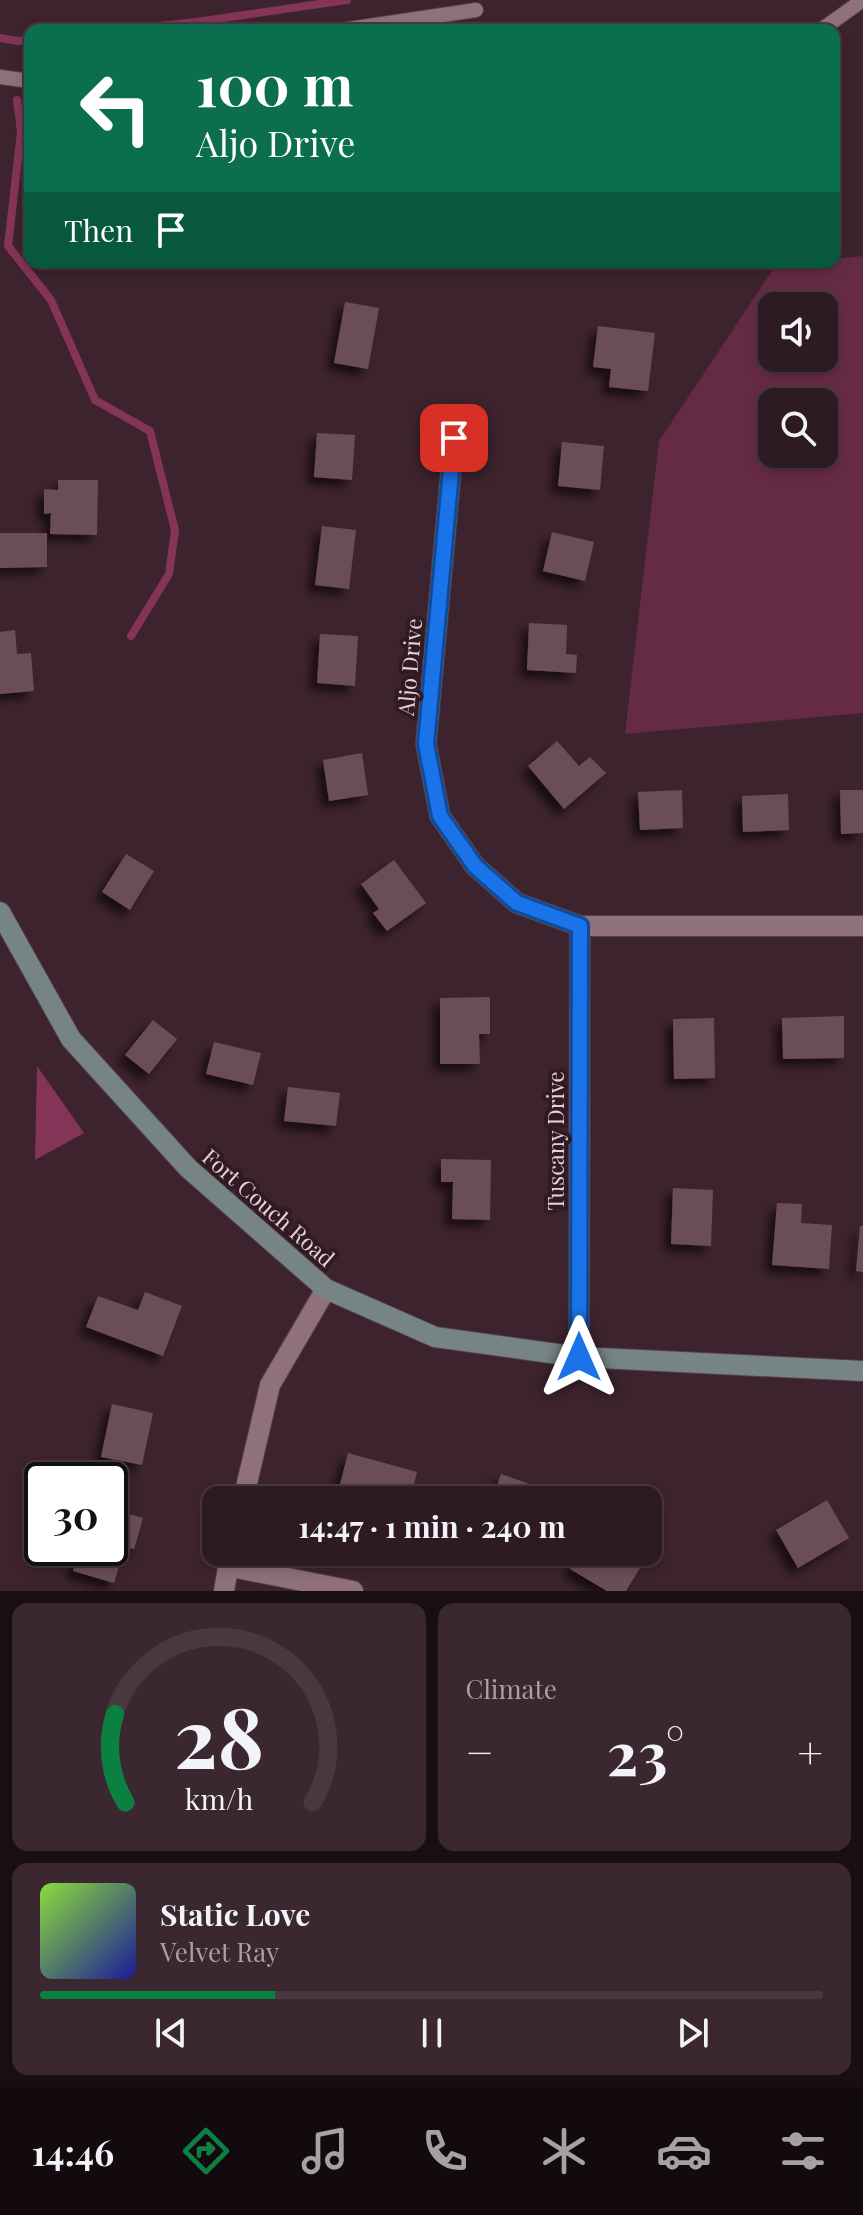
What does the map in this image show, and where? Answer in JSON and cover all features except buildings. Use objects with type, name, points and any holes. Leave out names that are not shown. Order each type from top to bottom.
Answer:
[{"type":"street","name":"Aljo Drive","points":[[454,438],[426,744],[440,816],[475,866],[517,903],[580,926],[863,926]]},
{"type":"street","name":"Fort Couch Road","points":[[0,912],[71,1039],[188,1168],[326,1289],[435,1337],[579,1357],[863,1371]]},
{"type":"street","name":"Tuscany Drive","points":[[579,1357],[580,926]]},
{"type":"street","points":[[246,1486],[270,1385],[326,1289]]},
{"type":"street","points":[[224,1591],[228,1566]]},
{"type":"street","points":[[256,1566],[353,1591]]},
{"type":"lane","points":[[829,24],[863,0]]},
{"type":"lane","points":[[382,24],[476,10]]},
{"type":"lane","points":[[0,77],[24,80]]},
{"type":"shaded area","points":[[863,256],[863,713],[625,734],[659,441],[758,292],[758,372],[838,372],[838,292],[758,292],[774,268],[840,268],[840,258]]},
{"type":"shaded area","points":[[37,1066],[84,1133],[35,1160]]},
{"type":"waterway","points":[[178,24],[347,0]]},
{"type":"waterway","points":[[0,38],[24,40]]},
{"type":"waterway","points":[[17,100],[21,132],[8,246],[24,266]]},
{"type":"waterway","points":[[26,268],[51,300],[95,400],[150,431],[175,530],[169,574],[131,636]]},
{"type":"route","points":[[454,438],[426,744],[440,816],[475,866],[517,903],[580,926],[579,1357]]}]
